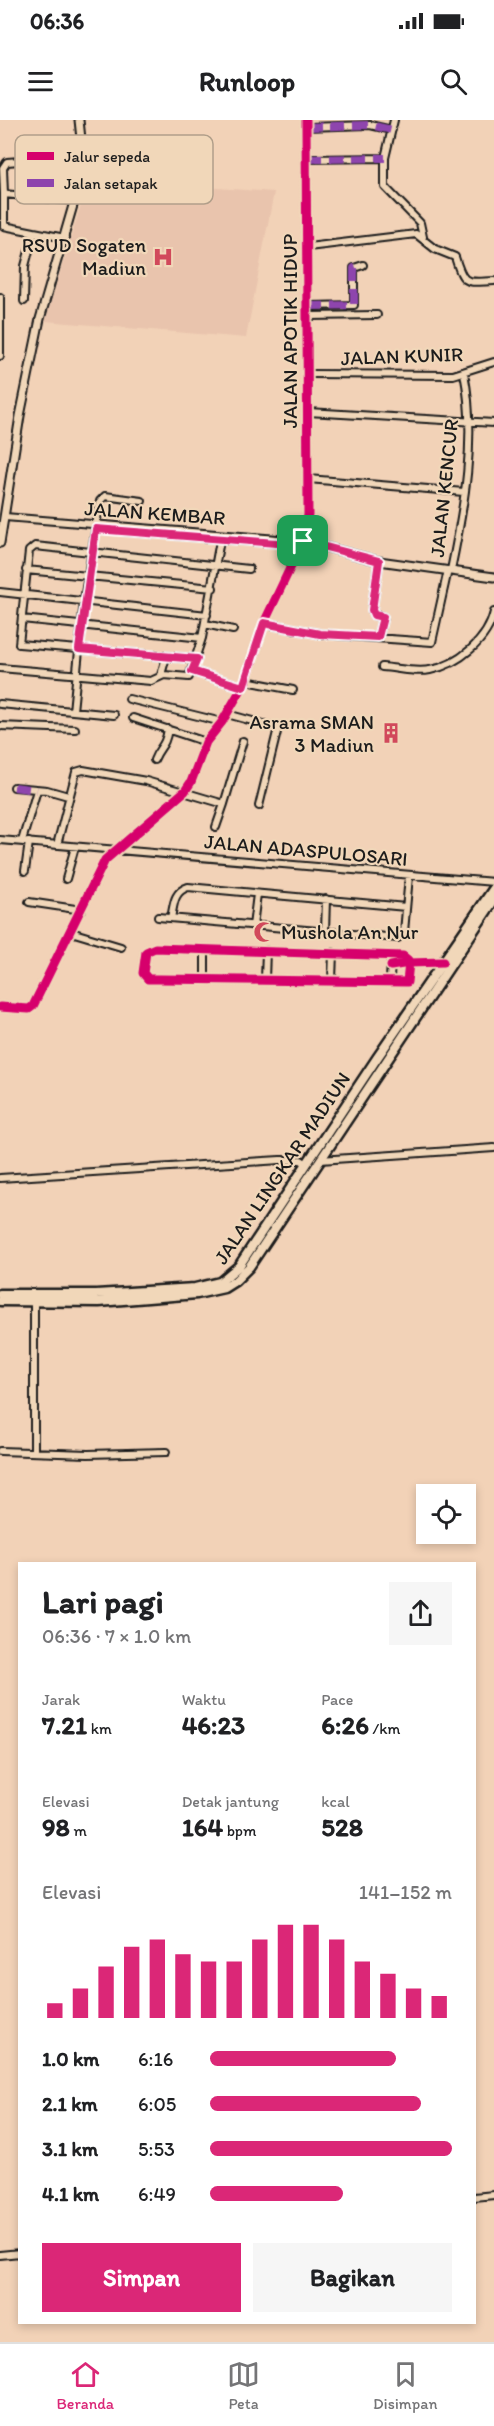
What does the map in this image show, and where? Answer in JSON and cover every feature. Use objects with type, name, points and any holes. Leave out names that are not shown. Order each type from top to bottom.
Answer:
[{"type":"main road","name":"JALAN LINGKAR MADIUN","points":[[0,1301],[110,1301],[197,1294],[224,1288],[236,1281],[249,1267],[319,1160],[368,1077],[494,888]]},
{"type":"main road","name":"JALAN LINGKAR MADIUN","points":[[0,1294],[96,1294],[195,1288],[220,1282],[239,1266],[307,1164],[494,900]]},
{"type":"street","points":[[79,120],[81,135]]},
{"type":"street","points":[[394,120],[385,158],[385,187],[420,224],[423,237]]},
{"type":"street","points":[[306,124],[370,125],[392,130]]},
{"type":"street","name":"JALAN APOTIK HIDUP","points":[[302,543],[308,521],[309,306],[306,124]]},
{"type":"street","points":[[307,159],[385,158]]},
{"type":"street","points":[[15,161],[7,162],[3,168],[4,226],[65,238]]},
{"type":"street","points":[[4,194],[15,195]]},
{"type":"street","points":[[0,543],[20,416],[38,330],[75,204]]},
{"type":"street","points":[[24,301],[26,266],[34,232]]},
{"type":"street","points":[[308,247],[412,234],[423,237],[435,249],[455,257],[462,279],[466,282],[494,281]]},
{"type":"street","points":[[309,306],[354,305],[354,268],[363,265]]},
{"type":"street","points":[[0,297],[0,356]]},
{"type":"street","points":[[309,316],[377,315]]},
{"type":"street","name":"JALAN KUNIR","points":[[309,374],[464,373],[494,362]]},
{"type":"street","name":"JALAN KENCUR","points":[[378,637],[432,642],[450,570],[464,492],[470,403],[464,373]]},
{"type":"street","points":[[308,412],[494,423]]},
{"type":"street","points":[[308,479],[464,492]]},
{"type":"street","points":[[74,711],[84,600],[102,498],[142,501]]},
{"type":"street","name":"JALAN KEMBAR","points":[[3,520],[302,543]]},
{"type":"street","points":[[0,668],[150,681],[161,675],[187,678],[197,659],[213,588],[221,537]]},
{"type":"street","points":[[0,1007],[29,1010],[71,932],[104,863],[185,791],[206,742],[222,722],[245,684],[264,623],[302,543],[379,561],[494,576]]},
{"type":"street","points":[[197,659],[19,644],[29,551],[35,546],[92,554],[249,569]]},
{"type":"street","points":[[264,623],[320,634],[378,637],[383,617],[374,615],[372,610],[379,561]]},
{"type":"street","points":[[26,570],[213,588]]},
{"type":"street","points":[[0,592],[207,615]]},
{"type":"street","points":[[382,667],[424,670],[446,664],[483,639],[494,612]]},
{"type":"street","points":[[22,619],[202,638]]},
{"type":"street","points":[[205,624],[233,630]]},
{"type":"street","points":[[161,675],[165,657]]},
{"type":"street","points":[[192,671],[245,684],[293,690]]},
{"type":"street","points":[[129,699],[222,722]]},
{"type":"street","points":[[0,704],[114,715]]},
{"type":"street","points":[[227,714],[278,728],[259,806]]},
{"type":"street","points":[[133,718],[206,742]]},
{"type":"street","points":[[0,726],[75,729]]},
{"type":"street","points":[[154,760],[165,745],[168,729]]},
{"type":"street","points":[[216,827],[243,741]]},
{"type":"street","points":[[57,845],[76,772],[83,770],[147,781],[224,804]]},
{"type":"street","points":[[14,787],[68,796]]},
{"type":"street","points":[[25,871],[25,842],[37,790]]},
{"type":"street","name":"JALAN ADASPULOSARI","points":[[0,840],[494,882]]},
{"type":"street","points":[[66,879],[75,847]]},
{"type":"street","points":[[158,917],[398,938],[404,932],[409,876]]},
{"type":"street","points":[[171,918],[175,897],[181,890],[188,887],[406,907]]},
{"type":"street","points":[[253,926],[257,894]]},
{"type":"street","points":[[325,932],[326,899]]},
{"type":"street","points":[[29,902],[82,910]]},
{"type":"street","points":[[71,932],[121,947]]},
{"type":"street","points":[[152,948],[205,949],[403,956],[409,963],[408,981],[148,979],[143,973],[146,952],[152,948]]},
{"type":"street","points":[[205,949],[205,980]]},
{"type":"street","points":[[265,980],[266,950]]},
{"type":"street","points":[[332,980],[333,952]]},
{"type":"street","points":[[390,981],[391,955]]},
{"type":"street","points":[[391,966],[443,962]]},
{"type":"street","points":[[319,1160],[494,1148]]},
{"type":"street","points":[[0,1178],[280,1160],[301,1160],[307,1164]]},
{"type":"street","points":[[34,1302],[34,1451]]},
{"type":"street","points":[[0,1450],[88,1454],[165,1452]]},
{"type":"street","points":[[476,2197],[494,2195]]},
{"type":"street","points":[[0,2256],[18,2253]]},
{"type":"shaded area","name":"RSUD Sogaten Madiun","points":[[213,188],[274,192],[246,338],[45,321],[81,204],[213,204]]},
{"type":"marked path","points":[[307,127],[370,125],[392,130]]},
{"type":"marked path","points":[[307,159],[385,158]]},
{"type":"marked path","points":[[309,306],[354,305],[354,268],[363,265]]},
{"type":"marked path","points":[[378,637],[383,617],[374,615],[372,610],[379,561]]},
{"type":"marked path","points":[[14,787],[37,790]]},
{"type":"cycle path","points":[[0,1007],[29,1009],[33,1006],[105,860],[185,791],[191,782],[206,742],[222,722],[246,681],[264,623],[303,541],[308,515],[306,120]]},
{"type":"cycle path","points":[[391,966],[409,963],[403,956],[155,948],[146,952],[143,973],[148,979],[407,982],[409,963],[443,962]]},
{"type":"place","name":"RSUD Sogaten Madiun","points":[[163,257]]},
{"type":"place","name":"Asrama SMAN 3 Madiun","points":[[391,733]]},
{"type":"place","name":"Mushola An Nur","points":[[264,932]]},
{"type":"route","points":[[96,529],[302,545],[303,541],[379,561],[372,610],[374,615],[383,617],[378,637],[320,634],[264,623],[243,687],[192,671],[197,659],[79,649],[84,600],[96,529]]}]
